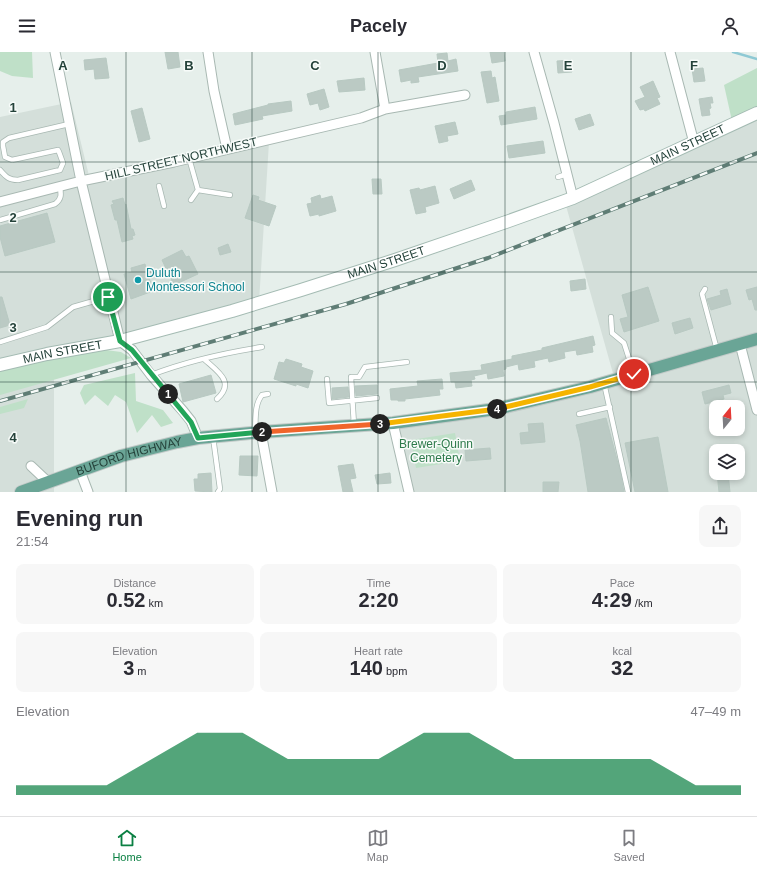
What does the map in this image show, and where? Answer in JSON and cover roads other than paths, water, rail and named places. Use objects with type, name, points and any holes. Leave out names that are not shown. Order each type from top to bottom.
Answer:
[{"type":"main road","name":"BUFORD HIGHWAY","points":[[21,492],[121,456],[177,442],[213,436],[258,432],[394,423],[496,409],[604,383],[757,339]]},
{"type":"street","points":[[55,52],[81,182],[120,341],[132,350],[191,422],[198,438]]},
{"type":"street","points":[[208,52],[214,92],[227,149]]},
{"type":"street","points":[[375,52],[385,109],[465,95]]},
{"type":"street","points":[[534,52],[554,123],[562,176],[573,198]]},
{"type":"street","points":[[670,52],[694,143]]},
{"type":"street","name":"HILL STREET NORTHWEST","points":[[0,202],[362,118],[385,109]]},
{"type":"street","name":"MAIN STREET","points":[[0,365],[47,354],[120,341],[232,311],[301,290],[506,222],[573,198],[635,168],[694,143],[757,113]]},
{"type":"street","points":[[740,344],[755,391],[757,410]]},
{"type":"street","points":[[394,423],[409,492]]},
{"type":"street","points":[[258,432],[269,487]]},
{"type":"street","points":[[31,466],[48,482]]},
{"type":"street","points":[[80,471],[88,492]]},
{"type":"lane","points":[[0,170],[7,178],[18,180],[60,170],[63,163],[59,152],[55,150],[12,160],[6,157],[3,142],[9,138],[69,124]]},
{"type":"lane","points":[[189,158],[198,190]]},
{"type":"lane","points":[[159,186],[164,206]]},
{"type":"lane","points":[[0,220],[55,204],[59,201],[61,196],[60,187]]},
{"type":"lane","points":[[198,190],[230,195]]},
{"type":"lane","points":[[191,200],[198,190]]},
{"type":"lane","points":[[705,289],[702,294],[717,350]]},
{"type":"lane","points":[[0,342],[47,327],[73,307],[108,297]]},
{"type":"lane","points":[[611,317],[612,333],[624,343],[634,374]]},
{"type":"lane","points":[[151,375],[168,368],[226,352],[262,347]]},
{"type":"lane","points":[[204,359],[223,378],[226,385],[224,392],[217,399]]},
{"type":"lane","points":[[354,426],[351,377],[359,376],[365,367],[407,362]]},
{"type":"lane","points":[[328,379],[329,403],[377,398]]},
{"type":"lane","points":[[604,383],[628,492]]},
{"type":"lane","points":[[258,432],[256,411],[258,400],[262,395],[268,394]]},
{"type":"lane","points":[[579,414],[610,407]]},
{"type":"lane","points":[[213,436],[220,489],[218,492]]},
{"type":"waterway","points":[[733,52],[757,59]]},
{"type":"railway","points":[[0,401],[346,304],[488,258],[757,153]]},
{"type":"place","name":"Duluth Montessori School","points":[[138,280]]},
{"type":"park label","name":"Brewer-Quinn Cemetery","points":[[436,451]]}]
